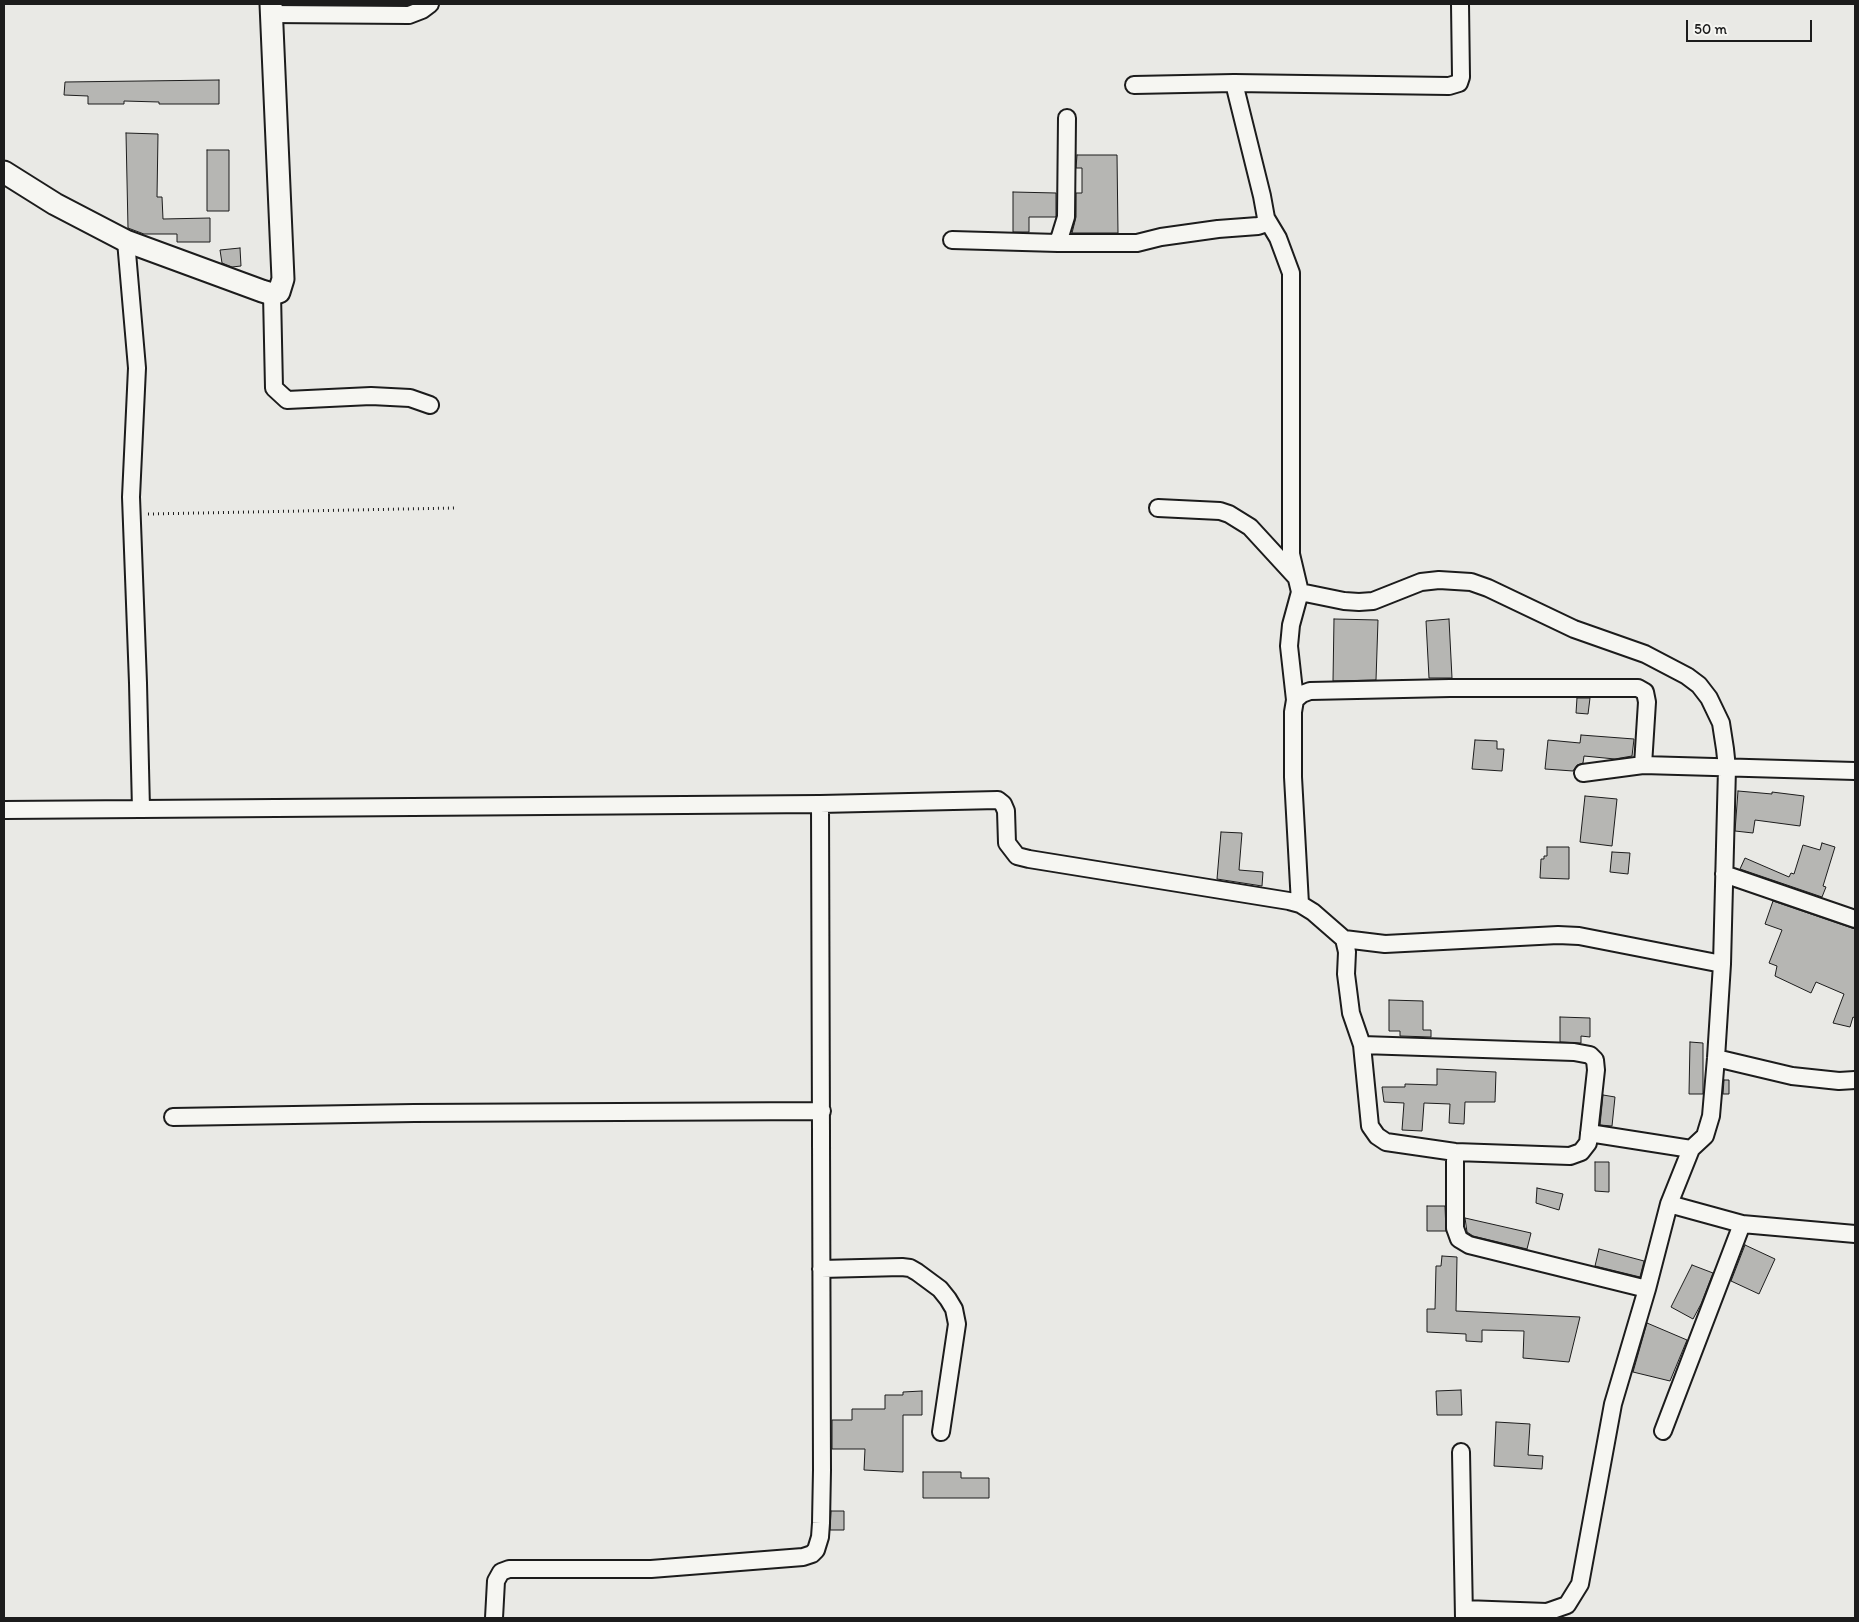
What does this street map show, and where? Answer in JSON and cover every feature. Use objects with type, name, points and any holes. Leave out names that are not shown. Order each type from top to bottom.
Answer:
[{"type":"main road","points":[[4,172],[55,204],[126,241],[272,294],[279,292],[283,278],[270,9]]},
{"type":"street","points":[[270,9],[409,15],[422,10],[430,4]]},
{"type":"street","points":[[1134,85],[1234,83],[1449,86],[1458,83],[1461,77],[1460,4]]},
{"type":"street","points":[[1234,83],[1266,218],[1278,238],[1292,273],[1291,554],[1300,592],[1289,636],[1295,700],[1293,712],[1294,777],[1300,904]]},
{"type":"street","points":[[1058,243],[1065,222],[1066,210],[1067,118]]},
{"type":"street","points":[[952,240],[1137,243],[1161,237],[1218,229],[1258,226],[1264,224],[1266,218]]},
{"type":"street","points":[[126,241],[137,368],[133,429],[132,515],[141,809]]},
{"type":"street","points":[[272,294],[274,388],[287,400],[371,396],[410,398],[430,405]]},
{"type":"street","points":[[1158,508],[1220,511],[1229,514],[1250,527],[1295,576]]},
{"type":"street","points":[[1300,592],[1344,601],[1359,602],[1373,600],[1421,582],[1439,580],[1471,582],[1488,588],[1574,629],[1645,654],[1668,665],[1699,685],[1709,698],[1721,723],[1727,768],[1722,964],[1711,1116],[1705,1136],[1691,1149],[1669,1204],[1647,1289],[1613,1404],[1580,1584],[1567,1605],[1547,1612],[1464,1613],[1460,1452]]},
{"type":"street","points":[[1295,700],[1302,694],[1320,691],[1450,688],[1638,688],[1645,692],[1647,702],[1643,765]]},
{"type":"street","points":[[1583,774],[1643,765],[1855,771]]},
{"type":"street","points":[[4,810],[820,804],[998,800],[1003,804],[1006,812],[1006,843],[1017,856],[1300,904],[1313,912],[1344,939],[1384,944],[1558,935],[1579,936],[1722,964]]},
{"type":"street","points":[[494,1618],[496,1581],[501,1572],[509,1569],[651,1569],[803,1557],[812,1554],[816,1550],[820,1537],[821,1523],[822,1111],[820,804]]},
{"type":"street","points":[[1724,874],[1855,919]]},
{"type":"street","points":[[1344,939],[1351,1013],[1362,1045],[1370,1126],[1377,1136],[1386,1142],[1455,1152],[1570,1156],[1581,1152],[1588,1143],[1596,1070],[1595,1060],[1590,1055],[1574,1052],[1362,1045]]},
{"type":"street","points":[[1716,1058],[1792,1076],[1839,1081],[1855,1080]]},
{"type":"street","points":[[172,1117],[414,1113],[822,1111]]},
{"type":"street","points":[[1589,1133],[1691,1149]]},
{"type":"street","points":[[1455,1152],[1455,1228],[1459,1239],[1469,1245],[1647,1289]]},
{"type":"street","points":[[1669,1204],[1742,1224],[1855,1234]]},
{"type":"street","points":[[1663,1431],[1742,1224]]},
{"type":"street","points":[[821,1269],[910,1268],[940,1289],[948,1299],[954,1310],[957,1324],[941,1432]]},
{"type":"path","points":[[132,515],[454,508]]},
{"type":"building","points":[[219,80],[219,104],[159,104],[159,102],[124,101],[124,104],[88,104],[88,96],[64,95],[65,82]]},
{"type":"building","points":[[126,133],[158,134],[157,197],[162,197],[163,219],[210,218],[210,242],[177,242],[177,234],[144,234],[128,228]]},
{"type":"building","points":[[207,150],[229,150],[229,211],[207,211]]},
{"type":"building","points":[[1077,155],[1117,155],[1118,233],[1072,233],[1076,217],[1076,193],[1082,193],[1082,168],[1076,168]]},
{"type":"building","points":[[1013,192],[1056,193],[1056,217],[1029,217],[1029,232],[1013,232]]},
{"type":"building","points":[[240,248],[241,266],[232,267],[222,263],[220,250]]},
{"type":"building","points":[[1334,619],[1378,620],[1376,680],[1333,681]]},
{"type":"building","points":[[1449,619],[1452,678],[1429,678],[1426,621]]},
{"type":"building","points":[[1577,698],[1590,698],[1588,714],[1576,713]]},
{"type":"building","points":[[1581,735],[1634,739],[1632,756],[1615,759],[1584,756],[1583,763],[1577,765],[1573,771],[1545,769],[1548,740],[1580,743]]},
{"type":"building","points":[[1475,740],[1497,741],[1497,749],[1504,749],[1502,771],[1472,769]]},
{"type":"building","points":[[1738,791],[1772,794],[1772,792],[1804,796],[1800,826],[1755,820],[1753,833],[1735,831]]},
{"type":"building","points":[[1585,796],[1617,799],[1612,846],[1580,842]]},
{"type":"building","points":[[1221,832],[1242,833],[1239,870],[1263,872],[1262,886],[1217,879]]},
{"type":"building","points":[[1822,843],[1835,847],[1823,886],[1826,887],[1822,897],[1740,869],[1745,858],[1789,877],[1791,873],[1794,874],[1803,845],[1820,850]]},
{"type":"building","points":[[1547,847],[1569,847],[1569,879],[1540,878],[1541,859],[1547,856]]},
{"type":"building","points":[[1612,852],[1630,853],[1628,874],[1610,872]]},
{"type":"building","points":[[1773,901],[1855,929],[1855,1018],[1853,1017],[1850,1027],[1833,1023],[1844,994],[1816,982],[1811,993],[1775,976],[1777,966],[1769,963],[1782,930],[1765,924]]},
{"type":"building","points":[[1389,1000],[1423,1001],[1423,1030],[1431,1030],[1431,1037],[1400,1036],[1400,1031],[1389,1031]]},
{"type":"building","points":[[1560,1017],[1590,1018],[1590,1037],[1581,1036],[1581,1043],[1560,1042]]},
{"type":"building","points":[[1690,1042],[1703,1043],[1703,1094],[1689,1094]]},
{"type":"building","points":[[1437,1069],[1496,1072],[1495,1102],[1465,1102],[1464,1124],[1449,1123],[1450,1104],[1424,1103],[1422,1131],[1402,1130],[1404,1103],[1384,1102],[1382,1087],[1405,1087],[1405,1084],[1437,1085]]},
{"type":"building","points":[[1724,1080],[1729,1080],[1729,1094],[1723,1094]]},
{"type":"building","points":[[1603,1095],[1615,1097],[1612,1126],[1600,1125]]},
{"type":"building","points":[[1595,1162],[1609,1162],[1609,1192],[1595,1191]]},
{"type":"building","points":[[1537,1188],[1563,1194],[1559,1210],[1536,1203]]},
{"type":"building","points":[[1427,1206],[1445,1206],[1446,1231],[1427,1231]]},
{"type":"building","points":[[1465,1218],[1531,1233],[1527,1249],[1473,1236],[1467,1232]]},
{"type":"building","points":[[1745,1245],[1775,1259],[1759,1294],[1731,1281]]},
{"type":"building","points":[[1599,1249],[1644,1261],[1640,1277],[1595,1266]]},
{"type":"building","points":[[1442,1256],[1457,1257],[1456,1311],[1580,1317],[1569,1362],[1523,1358],[1524,1331],[1482,1330],[1482,1342],[1466,1341],[1466,1334],[1427,1332],[1427,1309],[1435,1309],[1436,1266],[1441,1266]]},
{"type":"building","points":[[1692,1265],[1713,1273],[1693,1319],[1671,1307]]},
{"type":"building","points":[[1647,1323],[1687,1340],[1670,1381],[1633,1372]]},
{"type":"building","points":[[1461,1390],[1462,1415],[1437,1415],[1436,1391]]},
{"type":"building","points":[[922,1391],[922,1415],[903,1415],[903,1472],[864,1470],[865,1449],[832,1449],[832,1420],[852,1420],[852,1409],[885,1409],[885,1395],[903,1395],[903,1392]]},
{"type":"building","points":[[1496,1422],[1530,1424],[1528,1455],[1543,1456],[1542,1469],[1494,1466]]},
{"type":"building","points":[[923,1472],[961,1472],[961,1478],[989,1478],[989,1498],[923,1498]]},
{"type":"building","points":[[831,1511],[844,1511],[844,1530],[830,1530]]}]
